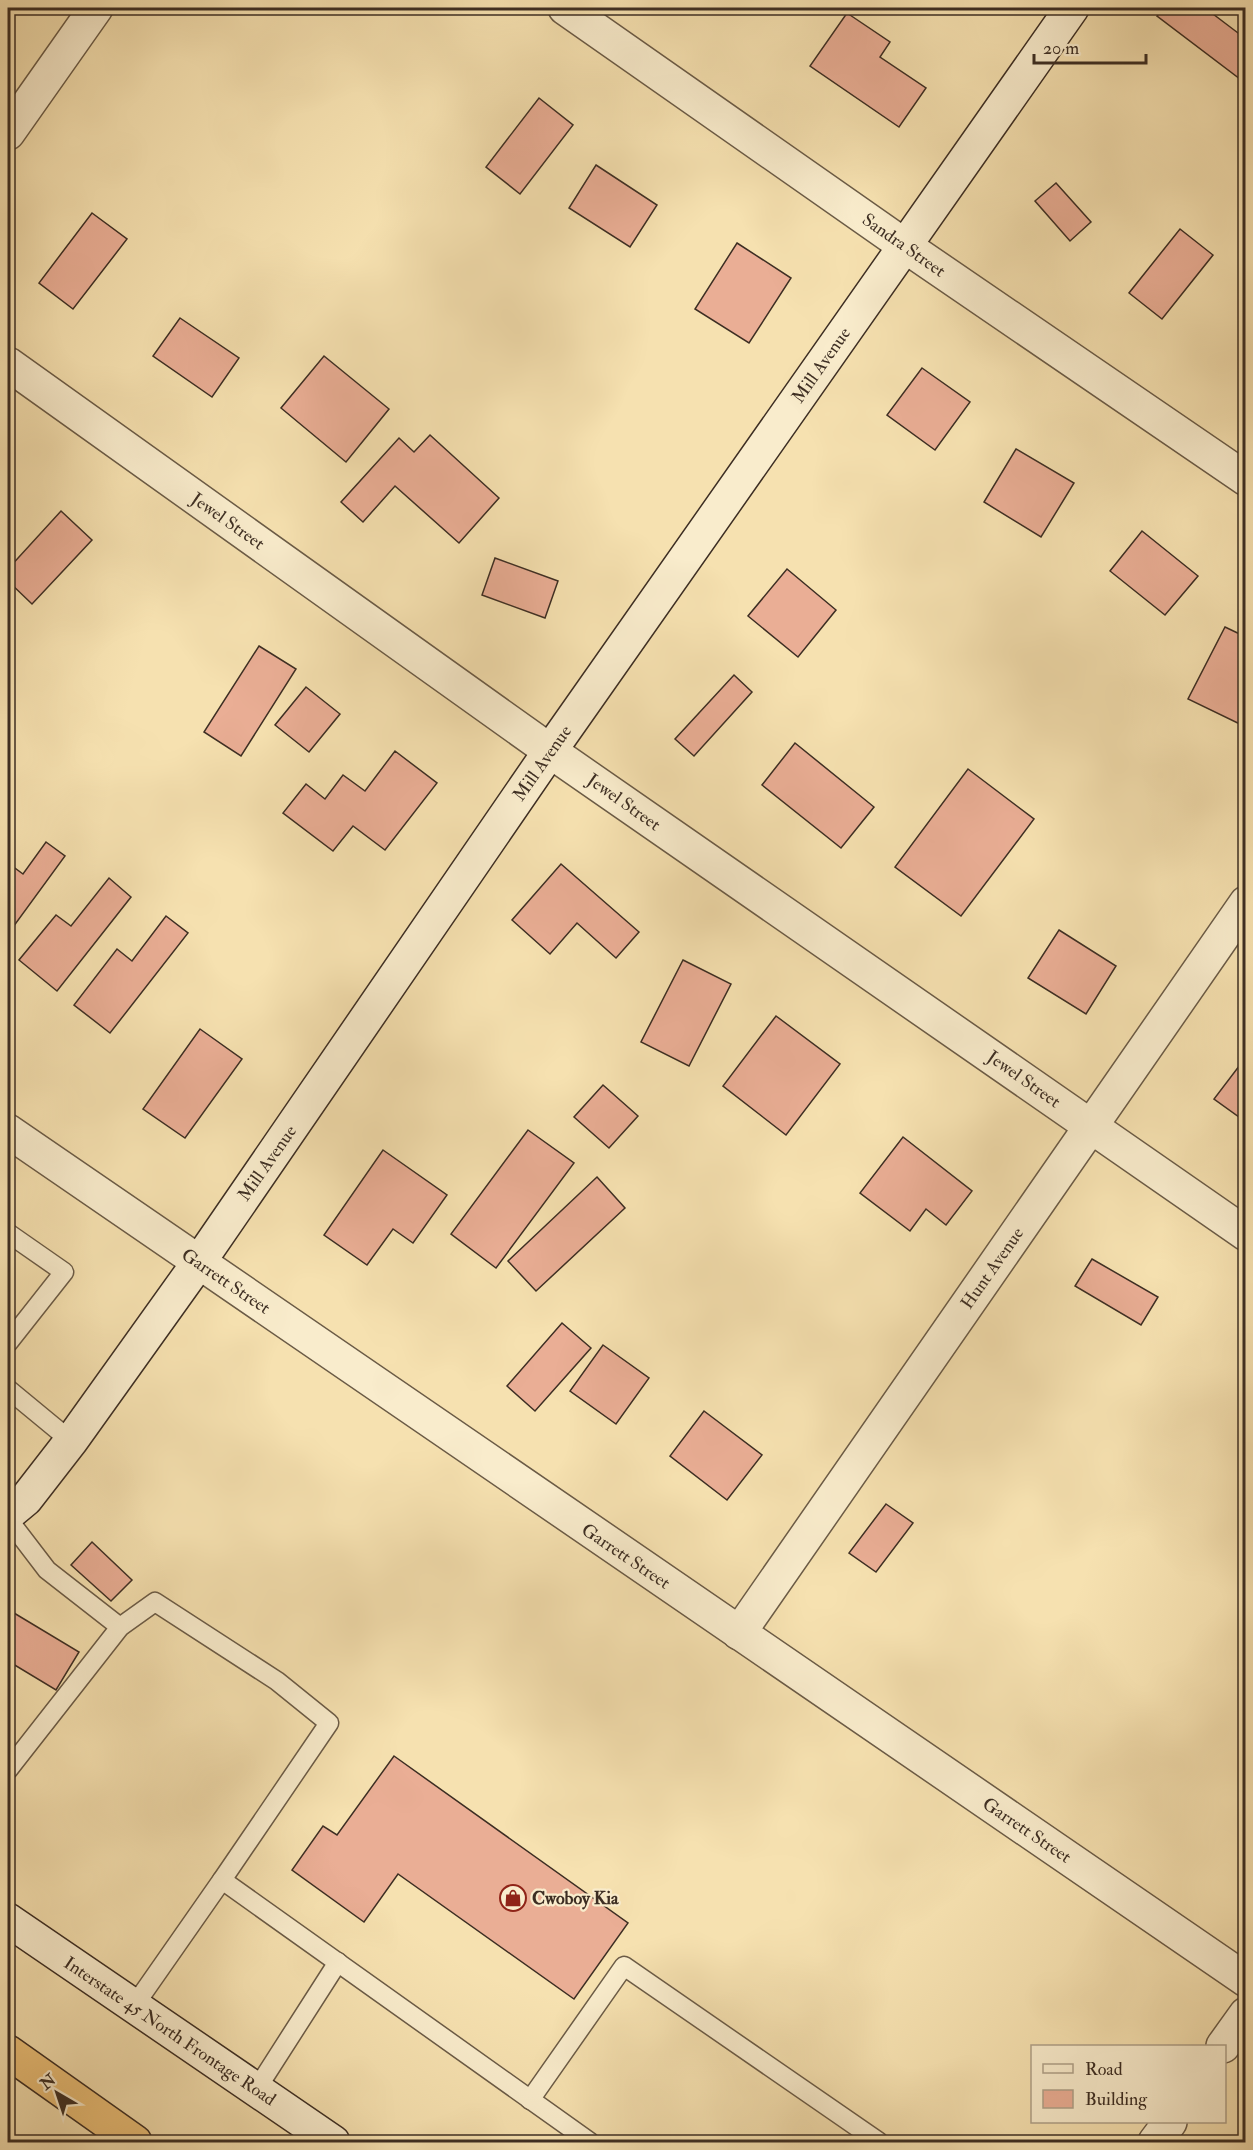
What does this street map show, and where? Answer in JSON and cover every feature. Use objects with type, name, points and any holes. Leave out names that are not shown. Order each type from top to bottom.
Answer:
[{"type":"highway","points":[[8,2052],[135,2142]]},
{"type":"street","points":[[8,133],[96,8]]},
{"type":"street","name":"Sandra Street","points":[[565,8],[905,246],[1245,479]]},
{"type":"street","name":"Mill Avenue","points":[[8,1514],[26,1498],[71,1441],[199,1262],[550,751],[1072,8]]},
{"type":"street","name":"Jewel Street","points":[[8,364],[550,751],[1245,1234]]},
{"type":"street","name":"Hunt Avenue","points":[[739,1633],[1245,903]]},
{"type":"street","name":"Garrett Street","points":[[8,1131],[1245,1980]]},
{"type":"street","name":"Interstate 45 North Frontage Road","points":[[8,1920],[333,2142]]},
{"type":"street","points":[[1224,2045],[1245,2014]]},
{"type":"street","points":[[1155,2142],[1169,2123]]},
{"type":"lane","points":[[8,1233],[64,1272],[8,1343]]},
{"type":"lane","points":[[8,1389],[71,1441]]},
{"type":"lane","points":[[8,1519],[48,1570],[120,1627]]},
{"type":"lane","points":[[8,1770],[120,1627],[155,1602],[277,1681],[329,1723],[134,2006]]},
{"type":"lane","points":[[222,1880],[590,2142]]},
{"type":"lane","points":[[256,2090],[338,1962]]},
{"type":"lane","points":[[530,2100],[624,1966],[879,2142]]},
{"type":"building","points":[[1163,8],[1205,8],[1246,39],[1246,73],[1240,79],[1157,16]]},
{"type":"building","points":[[847,13],[890,42],[880,57],[926,88],[899,127],[810,66]]},
{"type":"building","points":[[539,98],[573,125],[520,194],[486,167]]},
{"type":"building","points":[[596,165],[657,205],[630,247],[569,208]]},
{"type":"building","points":[[1056,183],[1091,222],[1070,241],[1035,201]]},
{"type":"building","points":[[92,213],[127,239],[73,309],[39,283]]},
{"type":"building","points":[[1180,229],[1213,255],[1162,319],[1129,293]]},
{"type":"building","points":[[737,243],[791,278],[749,343],[695,309]]},
{"type":"building","points":[[180,318],[239,358],[212,397],[153,356]]},
{"type":"building","points":[[324,356],[389,409],[346,462],[281,408]]},
{"type":"building","points":[[922,368],[970,402],[935,450],[887,415]]},
{"type":"building","points":[[430,435],[499,498],[459,543],[395,486],[363,522],[341,502],[399,438],[414,452]]},
{"type":"building","points":[[1016,449],[1074,483],[1041,537],[984,502]]},
{"type":"building","points":[[61,511],[92,540],[32,604],[8,581],[8,569]]},
{"type":"building","points":[[1142,531],[1198,576],[1165,615],[1110,571]]},
{"type":"building","points":[[495,558],[558,581],[545,618],[482,595]]},
{"type":"building","points":[[787,569],[836,610],[798,657],[748,616]]},
{"type":"building","points":[[1225,627],[1246,637],[1246,727],[1188,699]]},
{"type":"building","points":[[259,646],[296,669],[241,756],[204,732]]},
{"type":"building","points":[[734,675],[752,692],[694,756],[675,739]]},
{"type":"building","points":[[306,687],[340,714],[309,752],[275,725]]},
{"type":"building","points":[[795,743],[874,807],[841,848],[762,785]]},
{"type":"building","points":[[395,751],[437,783],[385,850],[353,826],[333,851],[283,813],[306,784],[325,799],[343,775],[365,791]]},
{"type":"building","points":[[968,769],[1034,819],[961,916],[895,867]]},
{"type":"building","points":[[46,842],[65,856],[8,934],[8,863],[23,874]]},
{"type":"building","points":[[561,864],[639,932],[616,958],[577,923],[550,954],[512,920]]},
{"type":"building","points":[[109,878],[131,897],[57,991],[19,960],[56,915],[71,926]]},
{"type":"building","points":[[166,916],[188,933],[110,1033],[74,1005],[117,949],[132,961]]},
{"type":"building","points":[[1059,930],[1116,966],[1086,1014],[1028,978]]},
{"type":"building","points":[[683,960],[731,984],[689,1066],[641,1042]]},
{"type":"building","points":[[776,1016],[840,1064],[786,1135],[723,1086]]},
{"type":"building","points":[[200,1029],[242,1059],[185,1138],[143,1109]]},
{"type":"building","points":[[1246,1057],[1246,1122],[1214,1099]]},
{"type":"building","points":[[603,1085],[638,1116],[609,1148],[574,1117]]},
{"type":"building","points":[[528,1130],[574,1163],[496,1268],[451,1234]]},
{"type":"building","points":[[903,1137],[972,1191],[946,1225],[926,1209],[910,1231],[860,1193]]},
{"type":"building","points":[[383,1150],[447,1195],[413,1243],[393,1229],[367,1265],[324,1235]]},
{"type":"building","points":[[597,1177],[625,1208],[536,1291],[508,1261]]},
{"type":"building","points":[[1092,1259],[1158,1297],[1141,1325],[1075,1286]]},
{"type":"building","points":[[562,1323],[591,1348],[535,1411],[507,1386]]},
{"type":"building","points":[[603,1345],[649,1378],[616,1424],[570,1391]]},
{"type":"building","points":[[704,1411],[762,1455],[727,1500],[670,1456]]},
{"type":"building","points":[[886,1504],[913,1523],[876,1572],[849,1553]]},
{"type":"building","points":[[92,1542],[132,1580],[111,1601],[71,1565]]},
{"type":"building","points":[[9,1610],[79,1652],[56,1690],[8,1661]]},
{"type":"building","name":"Cwoboy Kia","points":[[394,1756],[628,1923],[574,1999],[398,1874],[364,1922],[292,1870],[323,1826],[337,1835]]},
{"type":"place","name":"Cwoboy Kia","points":[[513,1898]]}]
